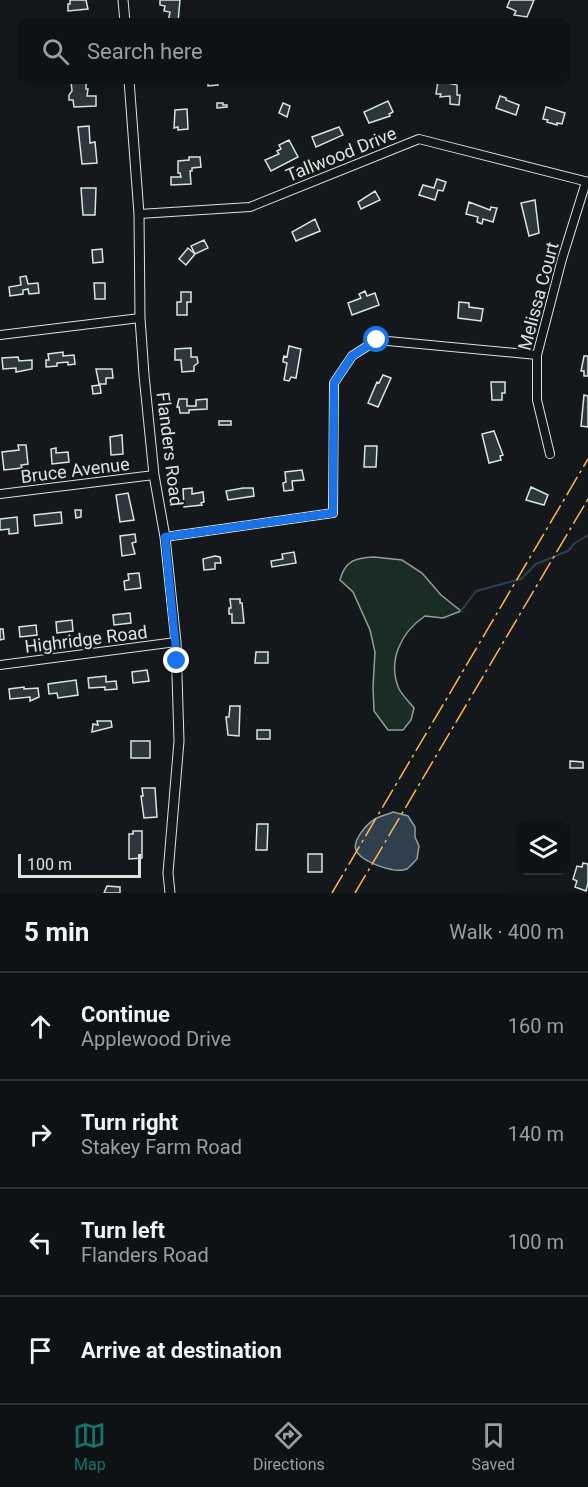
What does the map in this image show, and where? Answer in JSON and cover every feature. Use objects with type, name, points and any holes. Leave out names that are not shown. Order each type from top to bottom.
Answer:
[{"type":"street","points":[[123,0],[125,18]]},
{"type":"street","name":"Flanders Road","points":[[129,84],[139,214],[140,318],[154,475],[165,537],[176,642],[179,741],[168,873],[170,893]]},
{"type":"street","name":"Tallwood Drive","points":[[139,214],[250,207],[419,139],[587,182]]},
{"type":"street","name":"Melissa Court","points":[[550,454],[537,400],[537,355],[562,259],[587,182]]},
{"type":"street","points":[[0,335],[140,318]]},
{"type":"street","points":[[165,537],[333,513],[334,383],[352,356],[377,340],[537,355]]},
{"type":"street","name":"Bruce Avenue","points":[[0,494],[154,475]]},
{"type":"street","name":"Highridge Road","points":[[0,665],[176,642]]},
{"type":"green space","points":[[374,557],[402,560],[422,573],[441,595],[461,611],[443,618],[425,616],[409,630],[398,648],[396,678],[399,689],[414,708],[411,720],[403,730],[388,730],[374,711],[375,652],[370,630],[353,592],[340,580],[345,568],[352,561]]},
{"type":"water","points":[[393,812],[408,816],[415,827],[415,837],[419,846],[417,859],[407,869],[402,870],[371,863],[359,854],[355,846],[358,837],[368,825],[377,818]]},
{"type":"building","points":[[70,0],[86,0],[88,9],[68,11]]},
{"type":"building","points":[[160,0],[180,0],[178,18],[169,18],[170,12],[164,11],[165,6],[160,5]]},
{"type":"building","points":[[510,0],[534,0],[527,17],[514,15],[516,11],[507,7]]},
{"type":"building","points":[[71,84],[86,84],[87,96],[96,96],[96,106],[74,107],[73,100],[69,100]]},
{"type":"building","points":[[438,84],[457,85],[457,95],[460,95],[459,105],[450,104],[450,96],[440,97],[441,94],[436,94]]},
{"type":"building","points":[[500,96],[519,105],[516,115],[496,108]]},
{"type":"building","points":[[388,101],[393,112],[389,114],[390,116],[369,123],[364,112]]},
{"type":"building","points":[[217,103],[223,103],[227,107],[217,108]]},
{"type":"building","points":[[283,103],[290,106],[287,117],[279,113]]},
{"type":"building","points":[[546,107],[565,113],[562,124],[557,123],[557,125],[543,119]]},
{"type":"building","points":[[187,109],[188,129],[174,128],[175,110]]},
{"type":"building","points":[[89,126],[90,143],[95,142],[97,163],[82,164],[78,127]]},
{"type":"building","points":[[339,127],[343,135],[316,147],[312,137]]},
{"type":"building","points":[[289,140],[298,157],[271,171],[265,160],[279,154],[277,151],[281,149],[279,145]]},
{"type":"building","points":[[189,157],[200,157],[201,167],[192,168],[190,171],[191,184],[171,185],[171,177],[181,177],[178,173],[178,161],[189,160]]},
{"type":"building","points":[[437,179],[446,182],[443,191],[438,190],[435,200],[419,195],[423,185],[434,188]]},
{"type":"building","points":[[81,188],[96,188],[95,215],[83,215]]},
{"type":"building","points":[[375,191],[380,200],[361,209],[358,202]]},
{"type":"building","points":[[535,200],[539,233],[529,236],[521,203]]},
{"type":"building","points":[[469,202],[490,210],[491,207],[497,208],[493,222],[483,219],[482,224],[477,222],[478,217],[466,214]]},
{"type":"building","points":[[315,219],[320,231],[296,241],[292,232]]},
{"type":"building","points":[[204,240],[208,248],[195,254],[191,246]]},
{"type":"building","points":[[188,248],[195,254],[186,265],[179,259]]},
{"type":"building","points":[[102,249],[103,262],[93,263],[92,250]]},
{"type":"building","points":[[26,276],[28,284],[38,283],[39,293],[29,294],[28,289],[23,290],[23,294],[10,296],[9,287],[21,285],[20,277]]},
{"type":"building","points":[[94,283],[105,283],[105,299],[95,299]]},
{"type":"building","points":[[365,291],[367,296],[375,293],[379,305],[352,315],[348,303],[361,298],[359,294]]},
{"type":"building","points":[[181,292],[191,292],[191,302],[187,302],[187,315],[177,315],[177,302],[181,302]]},
{"type":"building","points":[[459,302],[469,303],[469,307],[483,309],[481,321],[458,318]]},
{"type":"building","points":[[289,346],[301,349],[296,378],[291,377],[289,381],[284,380],[287,363],[283,360],[284,356],[287,357]]},
{"type":"building","points":[[191,348],[191,357],[197,357],[198,363],[194,366],[194,371],[182,372],[181,360],[175,360],[175,349]]},
{"type":"building","points":[[63,352],[63,356],[74,355],[75,364],[57,363],[57,366],[46,367],[46,360],[49,360],[48,354]]},
{"type":"building","points":[[584,356],[588,356],[588,376],[584,376],[584,371],[581,371]]},
{"type":"building","points":[[18,357],[19,361],[32,360],[32,369],[16,372],[16,368],[3,369],[2,358]]},
{"type":"building","points":[[96,369],[112,369],[113,378],[106,378],[106,384],[99,384]]},
{"type":"building","points":[[383,375],[391,378],[378,407],[368,403],[377,382],[379,383]]},
{"type":"building","points":[[491,382],[505,382],[505,393],[502,393],[502,400],[492,400]]},
{"type":"building","points":[[100,385],[101,393],[93,394],[92,386]]},
{"type":"building","points":[[584,395],[588,396],[588,427],[581,426]]},
{"type":"building","points":[[179,399],[187,399],[187,406],[196,406],[196,400],[207,399],[207,409],[180,413],[177,407]]},
{"type":"building","points":[[219,421],[231,421],[231,425],[219,425]]},
{"type":"building","points":[[494,431],[503,455],[500,456],[501,460],[489,463],[482,434]]},
{"type":"building","points":[[122,435],[123,454],[111,455],[110,437]]},
{"type":"building","points":[[18,445],[26,445],[28,464],[21,465],[22,468],[4,470],[2,452],[19,450]]},
{"type":"building","points":[[365,446],[377,446],[376,467],[364,467]]},
{"type":"building","points":[[56,448],[56,453],[68,452],[69,462],[52,464],[51,449]]},
{"type":"building","points":[[302,470],[304,480],[292,481],[293,490],[284,491],[285,472]]},
{"type":"building","points":[[531,487],[548,495],[544,505],[526,500]]},
{"type":"building","points":[[192,488],[192,494],[203,492],[204,502],[201,503],[202,505],[184,507],[183,489]]},
{"type":"building","points":[[253,488],[254,496],[228,500],[226,491]]},
{"type":"building","points":[[128,493],[134,520],[120,522],[116,495]]},
{"type":"building","points":[[75,510],[81,510],[81,517],[76,518]]},
{"type":"building","points":[[61,512],[62,523],[35,526],[34,515]]},
{"type":"building","points":[[17,517],[18,533],[9,534],[9,529],[0,530],[0,519]]},
{"type":"building","points":[[135,534],[136,542],[132,543],[135,554],[122,556],[120,536]]},
{"type":"building","points":[[294,552],[296,563],[272,567],[271,561],[283,559],[282,554]]},
{"type":"building","points":[[220,557],[221,563],[215,563],[215,569],[204,570],[203,559]]},
{"type":"building","points":[[139,573],[141,588],[125,590],[124,581],[129,580],[128,574]]},
{"type":"building","points":[[230,599],[240,599],[244,623],[232,623],[232,614],[229,614]]},
{"type":"building","points":[[130,613],[131,623],[114,625],[113,615]]},
{"type":"building","points":[[72,620],[73,631],[57,633],[56,622]]},
{"type":"building","points":[[36,625],[37,635],[20,637],[19,627]]},
{"type":"building","points":[[0,629],[3,629],[4,639],[0,640]]},
{"type":"building","points":[[256,652],[268,652],[268,663],[255,663]]},
{"type":"building","points":[[147,670],[149,681],[133,683],[132,672]]},
{"type":"building","points":[[106,676],[106,682],[116,681],[117,689],[89,688],[88,678]]},
{"type":"building","points":[[76,680],[78,695],[58,698],[57,693],[49,694],[48,684]]},
{"type":"building","points":[[24,687],[24,689],[38,688],[39,697],[30,701],[30,697],[10,699],[9,689]]},
{"type":"building","points":[[230,706],[240,706],[239,736],[228,735],[226,717],[229,717]]},
{"type":"building","points":[[97,721],[111,721],[112,727],[92,732],[93,724],[98,725]]},
{"type":"building","points":[[257,730],[270,730],[270,739],[257,739]]},
{"type":"building","points":[[131,741],[150,741],[150,758],[131,758]]},
{"type":"building","points":[[570,761],[583,762],[583,768],[570,768]]},
{"type":"building","points":[[142,788],[155,788],[157,817],[144,818]]},
{"type":"building","points":[[257,824],[268,824],[267,850],[256,850]]},
{"type":"building","points":[[133,831],[142,831],[142,858],[129,859],[129,834],[133,834]]},
{"type":"building","points":[[308,854],[322,854],[322,872],[308,872]]},
{"type":"building","points":[[583,863],[588,864],[586,891],[575,887],[577,881],[573,879],[577,866],[582,867]]},
{"type":"building","points":[[107,886],[120,887],[120,893],[104,893]]},
{"type":"waterway","points":[[461,611],[476,591],[521,579],[536,564],[568,551],[575,543],[588,535]]},
{"type":"power","points":[[332,893],[588,459]]},
{"type":"power","points":[[355,893],[588,499]]},
{"type":"route","points":[[177,661],[165,537],[333,513],[334,383],[352,356],[377,340]]}]
